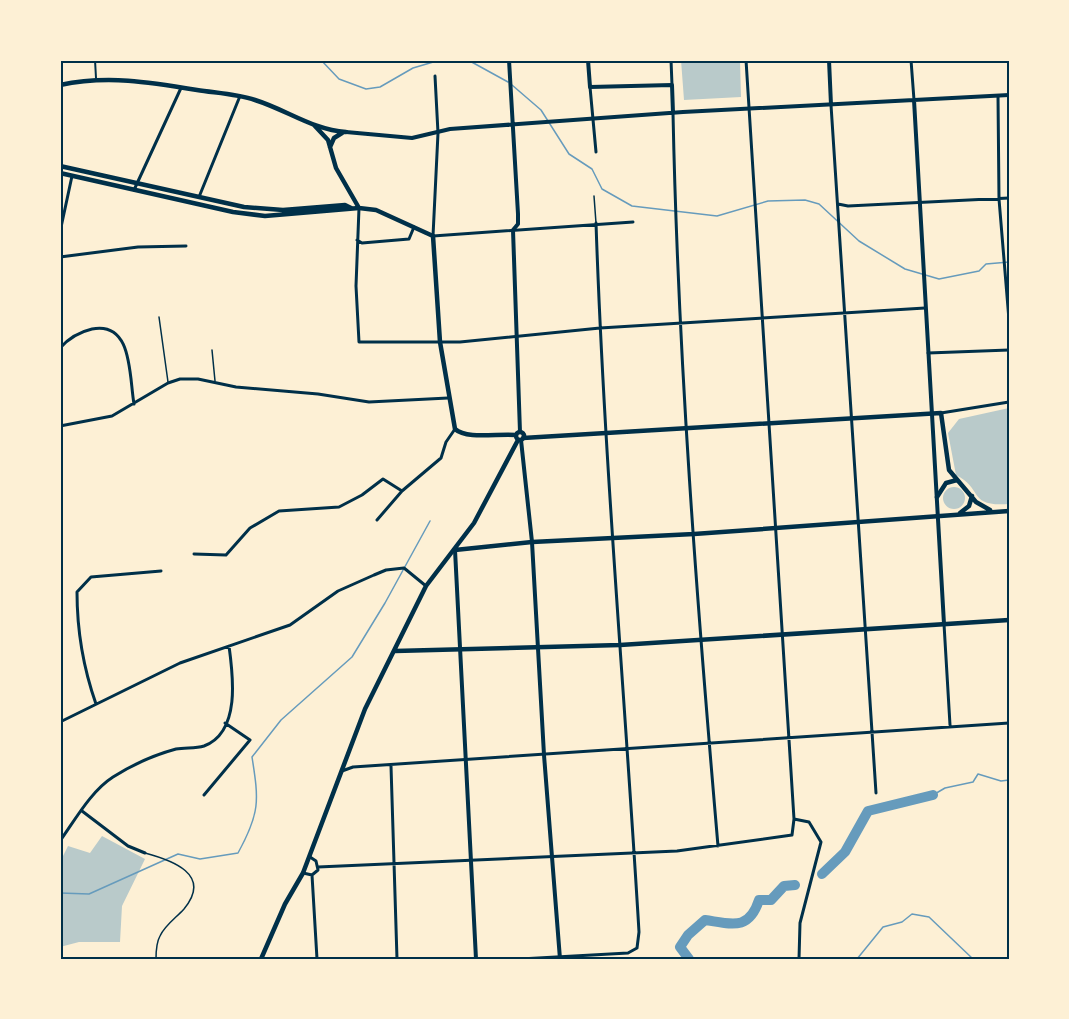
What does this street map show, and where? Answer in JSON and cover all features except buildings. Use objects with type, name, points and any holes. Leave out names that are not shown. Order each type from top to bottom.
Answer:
[{"type":"main road","points":[[60,85],[96,78],[145,81],[240,96],[272,106],[314,125],[346,132]]},
{"type":"main road","points":[[314,125],[328,140],[336,168],[359,208]]},
{"type":"main road","points":[[330,147],[338,134],[346,132]]},
{"type":"main road","points":[[60,166],[267,210],[345,205],[351,208]]},
{"type":"main road","points":[[60,173],[265,216],[351,208],[376,210],[433,236],[440,342],[454,429],[460,434],[503,432],[520,437],[606,434],[940,413],[947,465],[978,505],[992,512]]},
{"type":"main road","points":[[261,959],[285,904],[303,873],[365,709],[426,586],[474,523],[520,437]]},
{"type":"main road","points":[[937,497],[946,483],[957,480]]},
{"type":"main road","points":[[956,514],[966,509],[972,496]]},
{"type":"main road","points":[[455,550],[532,542],[694,534],[1009,511]]},
{"type":"main road","points":[[395,651],[620,645],[1009,621]]},
{"type":"street","points":[[95,60],[96,78]]},
{"type":"street","points":[[588,60],[596,152]]},
{"type":"street","points":[[671,60],[675,203],[699,640],[718,846]]},
{"type":"street","points":[[318,867],[634,854],[792,836],[794,819],[784,636],[746,60]]},
{"type":"street","points":[[829,60],[876,793]]},
{"type":"street","points":[[911,60],[950,725]]},
{"type":"street","points":[[509,62],[518,214],[518,224],[513,230],[520,437],[532,542],[537,647],[559,958]]},
{"type":"street","points":[[435,76],[438,133],[433,236],[633,222]]},
{"type":"street","points":[[590,87],[672,85]]},
{"type":"street","points":[[134,190],[181,87]]},
{"type":"street","points":[[346,132],[412,138],[438,133],[592,118],[1009,95]]},
{"type":"street","points":[[197,203],[240,96]]},
{"type":"street","points":[[998,96],[999,199],[1009,320]]},
{"type":"street","points":[[60,232],[72,176]]},
{"type":"street","points":[[838,204],[848,206],[1009,198]]},
{"type":"street","points":[[359,208],[356,238],[357,340],[359,342],[440,342],[600,328],[925,308]]},
{"type":"street","points":[[520,959],[628,953],[637,948],[639,932],[628,750],[611,538],[596,224]]},
{"type":"street","points":[[356,238],[362,243],[409,239],[414,227]]},
{"type":"street","points":[[60,257],[138,247],[186,246]]},
{"type":"street","points":[[60,348],[74,335],[90,329],[106,328],[118,332],[124,342],[134,404]]},
{"type":"street","points":[[928,353],[1009,350]]},
{"type":"street","points":[[60,426],[112,416],[168,383],[189,379],[236,387],[318,394],[369,402],[448,398]]},
{"type":"street","points":[[940,413],[1009,402]]},
{"type":"street","points":[[377,520],[402,492],[441,459],[446,442],[454,429]]},
{"type":"street","points":[[194,554],[226,555],[250,528],[279,511],[339,507],[362,495],[383,479],[402,492]]},
{"type":"street","points":[[455,550],[458,650],[476,959]]},
{"type":"street","points":[[60,722],[180,663],[290,625],[338,591],[386,570],[404,568],[426,586]]},
{"type":"street","points":[[97,705],[86,675],[77,625],[77,592],[91,577],[161,571]]},
{"type":"street","points":[[60,841],[110,779],[162,753],[207,745],[219,734],[235,691],[229,645]]},
{"type":"street","points":[[204,795],[250,740],[225,723]]},
{"type":"street","points":[[339,774],[353,767],[709,745],[950,725],[1009,723]]},
{"type":"street","points":[[391,765],[392,865],[397,959]]},
{"type":"street","points":[[82,811],[128,846],[145,853]]},
{"type":"street","points":[[794,819],[809,822],[821,842],[800,923],[799,959]]},
{"type":"street","points":[[309,857],[315,859],[318,867]]},
{"type":"street","points":[[317,959],[312,875],[318,867]]},
{"type":"street","points":[[303,873],[312,875]]},
{"type":"lane","points":[[594,196],[596,224]]},
{"type":"lane","points":[[159,317],[168,383]]},
{"type":"lane","points":[[212,350],[215,382]]},
{"type":"lane","points":[[145,853],[174,861],[187,871],[193,891],[188,904],[158,939],[156,959]]},
{"type":"shaded area","points":[[681,60],[740,60],[741,97],[684,100]]},
{"type":"shaded area","points":[[1009,408],[1009,504],[987,503],[977,496],[965,480],[956,475],[948,433],[959,419]]},
{"type":"shaded area","points":[[954,487],[962,490],[965,498],[962,506],[954,509],[946,506],[943,498],[946,490]]},
{"type":"shaded area","points":[[102,836],[145,859],[122,906],[120,942],[79,942],[60,947],[60,862],[68,846],[90,853]]},
{"type":"waterway","points":[[321,60],[339,79],[366,89],[380,87],[413,68],[440,60]]},
{"type":"waterway","points":[[468,60],[508,82]]},
{"type":"waterway","points":[[512,85],[541,110],[569,154],[592,169],[602,189],[632,206],[717,216],[768,201],[805,200],[819,204],[859,241],[905,269],[939,279],[979,271],[986,264],[1009,262]]},
{"type":"waterway","points":[[60,893],[89,894],[178,854],[200,859],[238,853],[254,817],[256,806],[252,757],[281,720],[352,657],[430,521]]},
{"type":"waterway","points":[[933,795],[945,788],[973,782],[978,774],[1001,781],[1009,780]]},
{"type":"waterway","points":[[822,874],[845,852],[868,811],[933,795]]},
{"type":"waterway","points":[[689,959],[680,947],[688,935],[705,920],[731,924],[745,921],[755,910],[759,900],[771,900],[784,886],[795,885]]},
{"type":"waterway","points":[[857,959],[883,927],[902,922],[912,914],[929,917],[973,959]]}]
